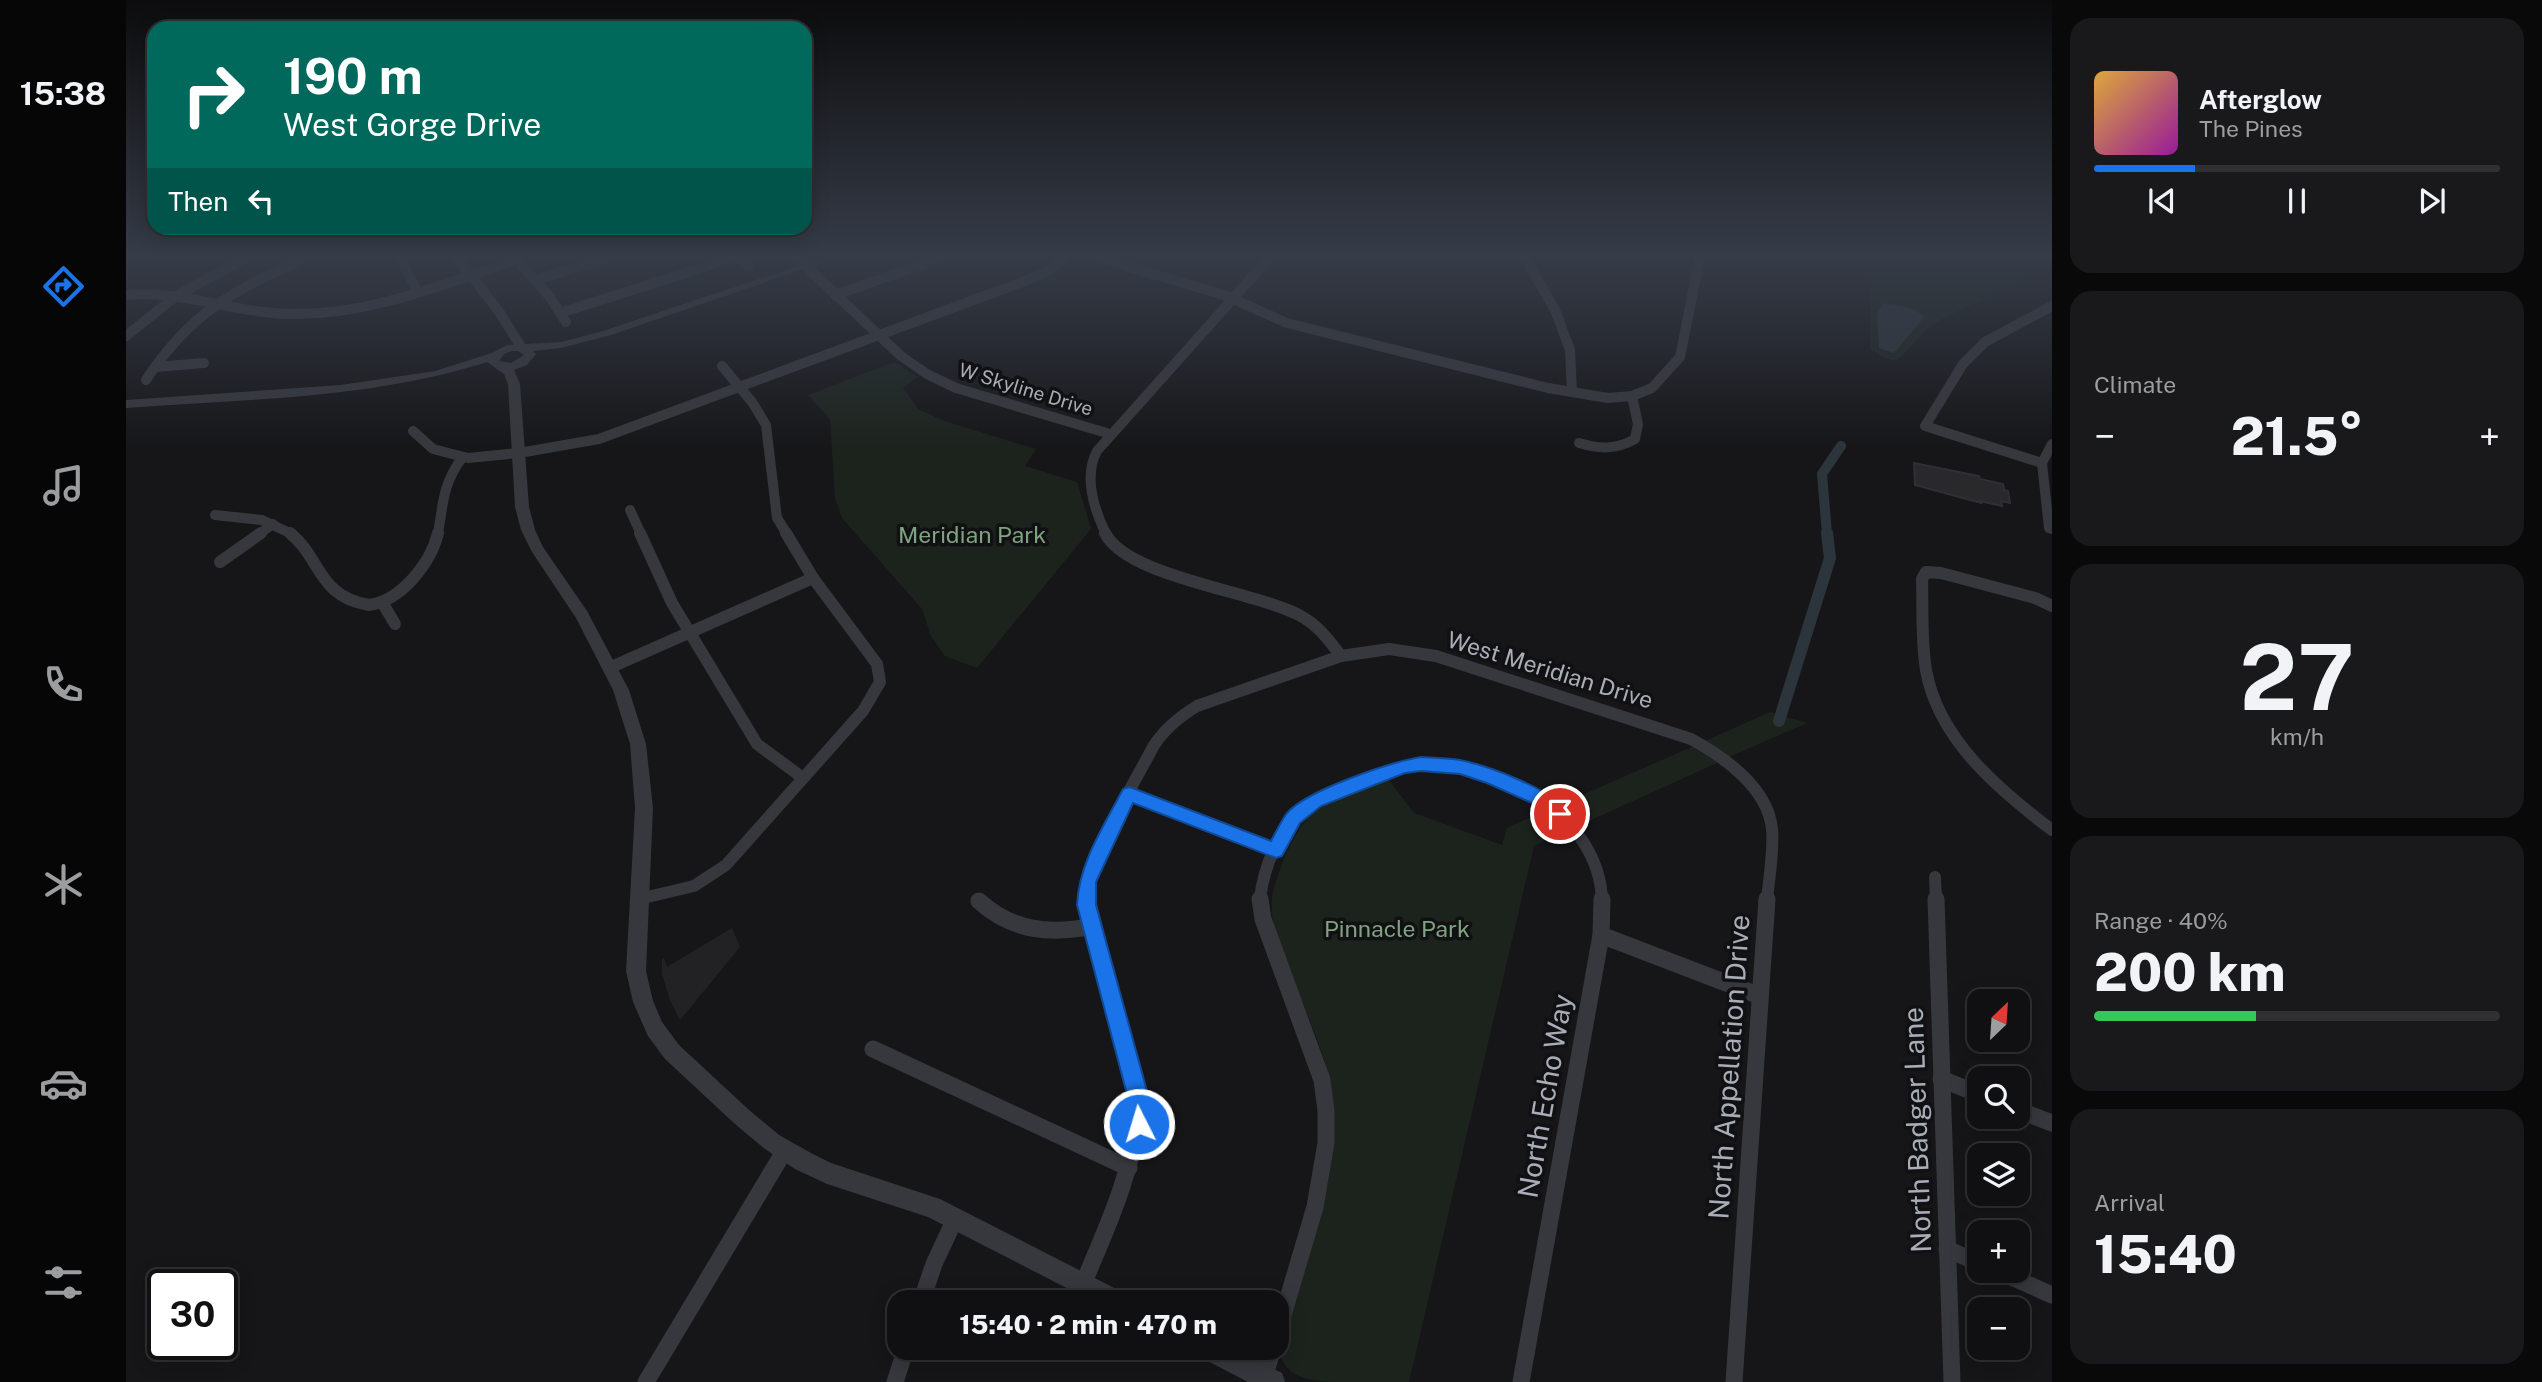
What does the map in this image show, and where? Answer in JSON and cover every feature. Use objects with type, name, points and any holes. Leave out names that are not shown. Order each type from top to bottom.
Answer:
[{"type":"street","points":[[126,336],[145,320]]},
{"type":"street","points":[[146,380],[178,336],[197,320]]},
{"type":"street","points":[[504,320],[524,354]]},
{"type":"street","points":[[126,404],[320,392],[460,369],[647,320]]},
{"type":"street","name":"W Skyline Drive","points":[[862,320],[901,356],[927,374],[956,388],[1110,434]]},
{"type":"street","points":[[413,431],[433,449],[463,457],[519,453],[599,439],[920,320]]},
{"type":"street","points":[[1083,1284],[1129,1168],[1136,1145],[1139,1102],[1087,905],[1087,882],[1153,747],[1180,716],[1215,698],[1341,656],[1323,632],[1301,615],[1132,557],[1111,544],[1103,529],[1088,480],[1089,465],[1110,434],[1214,320]]},
{"type":"street","points":[[1281,320],[1331,335],[1572,392],[1608,398],[1632,396],[1652,388],[1680,357],[1687,320]]},
{"type":"street","points":[[1559,320],[1570,350],[1572,392]]},
{"type":"street","points":[[2025,320],[1985,342],[1963,364],[1925,426],[2042,463]]},
{"type":"street","points":[[499,360],[510,332]]},
{"type":"street","points":[[499,360],[524,354]]},
{"type":"street","points":[[513,384],[524,354]]},
{"type":"street","points":[[499,360],[509,372],[513,384],[522,507],[527,530],[582,615],[609,668],[628,707],[642,765],[644,808],[636,971],[643,1002],[655,1029],[683,1063],[762,1134],[785,1150],[827,1173],[898,1194],[955,1219],[1095,1290]]},
{"type":"street","points":[[155,367],[204,363]]},
{"type":"street","points":[[639,899],[694,886],[726,865],[863,711],[880,682],[877,664],[813,578],[777,518],[766,425],[722,366]]},
{"type":"street","points":[[1580,443],[1598,449],[1619,448],[1635,439],[1638,424],[1632,396]]},
{"type":"street","points":[[2051,528],[2042,463],[2052,444]]},
{"type":"street","points":[[215,515],[251,517],[273,524],[294,536],[319,578],[332,589],[363,604],[382,602],[408,582],[429,555],[437,535],[446,483],[463,457]]},
{"type":"street","points":[[630,510],[672,603],[757,744],[803,778]]},
{"type":"street","points":[[220,562],[273,524]]},
{"type":"street","points":[[2049,824],[1983,770],[1943,717],[1926,672],[1922,579],[1926,572],[1941,573],[2035,598],[2052,606]]},
{"type":"street","points":[[609,668],[813,578]]},
{"type":"street","points":[[382,602],[396,624]]},
{"type":"street","name":"West Meridian Drive","points":[[1341,656],[1389,649],[1436,656],[1675,732],[1715,751],[1736,767]]},
{"type":"street","points":[[1289,1293],[1324,1168],[1328,1131],[1327,1102],[1322,1080],[1263,919],[1260,900],[1276,851],[1294,818],[1315,801],[1404,766],[1421,764],[1460,767],[1517,787],[1557,811],[1572,826]]},
{"type":"street","name":"North Appellation Drive","points":[[1734,1382],[1772,828],[1754,786],[1736,767]]},
{"type":"street","points":[[1129,794],[1276,851]]},
{"type":"street","name":"North Echo Way","points":[[1521,1382],[1601,934],[1602,902],[1596,863],[1572,826]]},
{"type":"street","name":"North Badger Lane","points":[[1935,877],[1952,1382]]},
{"type":"street","points":[[979,901],[997,916],[1045,933],[1066,933],[1093,926]]},
{"type":"street","points":[[1601,934],[1760,996]]},
{"type":"street","points":[[873,1049],[1129,1168]]},
{"type":"street","points":[[1941,1079],[1967,1089]]},
{"type":"street","points":[[2030,1115],[2052,1123]]},
{"type":"street","points":[[646,1382],[785,1150]]},
{"type":"street","points":[[925,1290],[955,1219]]},
{"type":"street","points":[[1947,1249],[1967,1258]]},
{"type":"street","points":[[2025,1283],[2052,1295]]},
{"type":"street","points":[[895,1382],[902,1360]]},
{"type":"street","points":[[1228,1360],[1267,1381],[1271,1360]]},
{"type":"shaded area","points":[[1877,320],[1921,320],[1894,353],[1879,348]]},
{"type":"shaded area","points":[[732,928],[740,947],[680,1020],[662,974],[662,959],[664,958],[667,967]]},
{"type":"green space","points":[[1870,320],[1941,320],[1924,331],[1896,360],[1884,358],[1870,349]]},
{"type":"green space","name":"Meridian Park","points":[[894,362],[918,377],[903,388],[918,409],[944,421],[1036,449],[1025,466],[1077,482],[1091,529],[977,668],[945,656],[931,636],[922,609],[842,518],[835,498],[830,419],[808,395]]},
{"type":"green space","points":[[1770,712],[1807,723],[1729,757],[1705,741]]},
{"type":"green space","points":[[1694,746],[1719,762],[1580,825],[1559,805]]},
{"type":"green space","name":"Pinnacle Park","points":[[1388,779],[1414,813],[1502,845],[1507,828],[1546,810],[1567,830],[1534,846],[1409,1382],[1313,1380],[1293,1373],[1283,1360],[1289,1360],[1289,1316],[1318,1224],[1331,1163],[1334,1133],[1331,1086],[1314,1031],[1273,923],[1273,890],[1282,864],[1301,827],[1322,806]]},
{"type":"building","points":[[1914,463],[1979,476],[1980,479],[2003,484],[2004,490],[2008,491],[2010,503],[2001,501],[2002,506],[1980,501],[1981,503],[1915,485]]},
{"type":"waterway","points":[[1827,534],[1822,474],[1841,446]]},
{"type":"waterway","points":[[1779,721],[1830,558],[1827,533]]},
{"type":"route","points":[[1139,1124],[1139,1102],[1087,905],[1087,882],[1129,794],[1276,851],[1294,818],[1304,808],[1338,790],[1404,766],[1441,764],[1460,767],[1517,787],[1560,814]]}]
